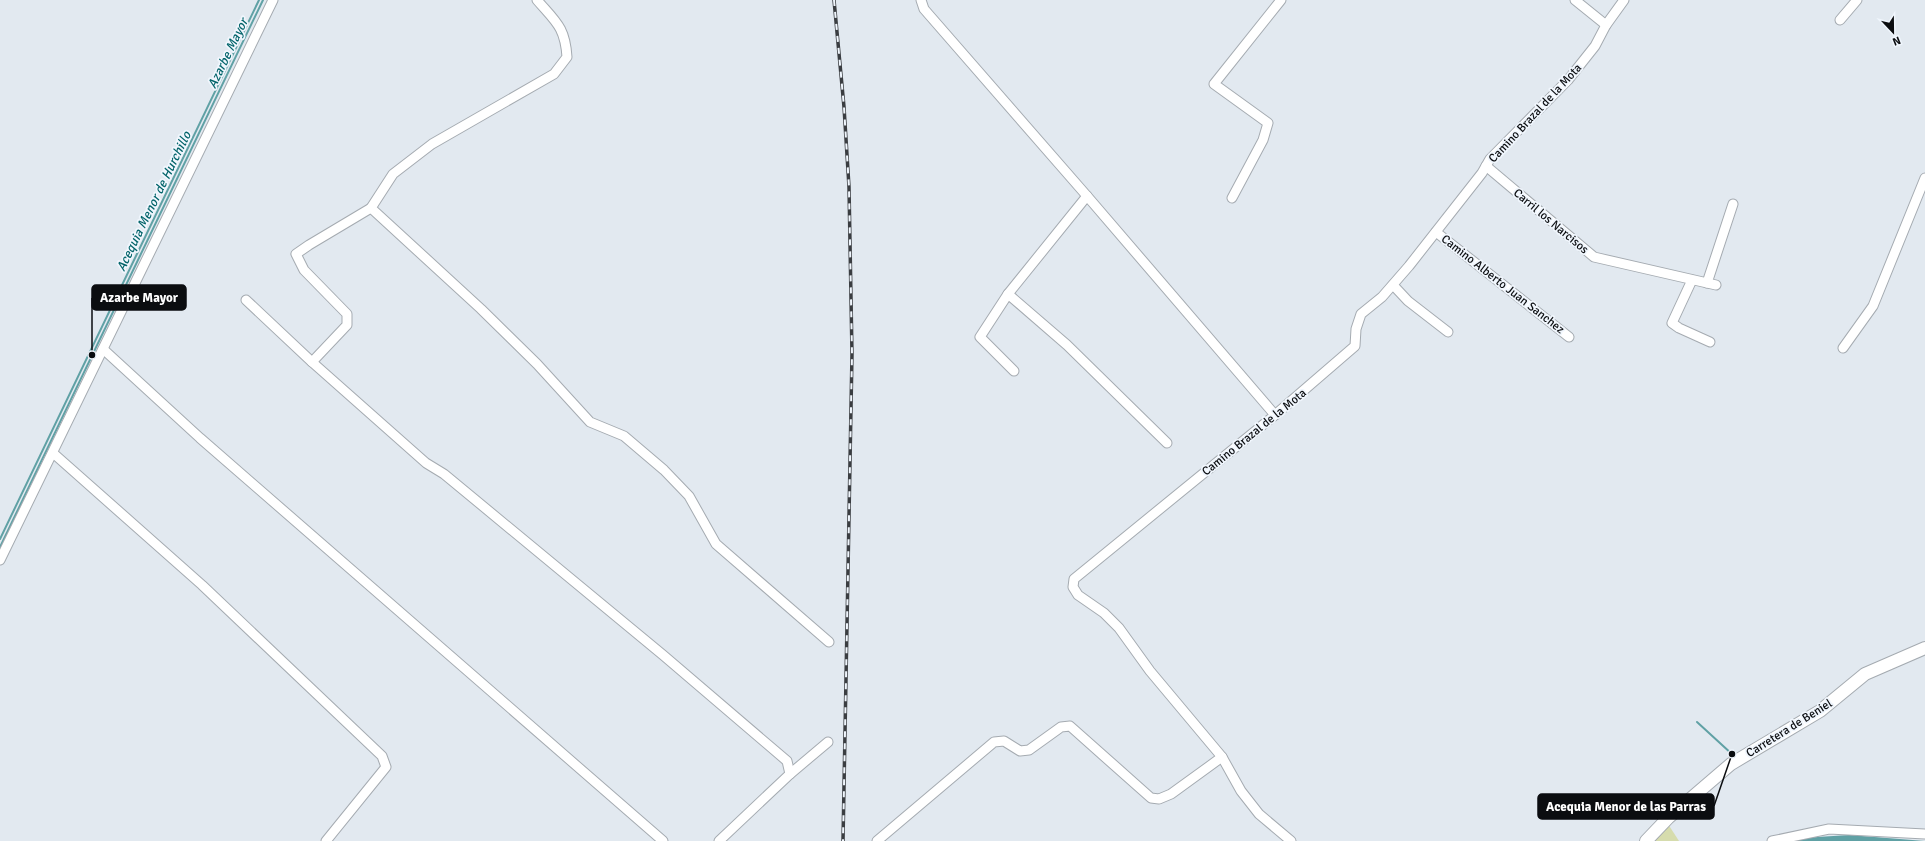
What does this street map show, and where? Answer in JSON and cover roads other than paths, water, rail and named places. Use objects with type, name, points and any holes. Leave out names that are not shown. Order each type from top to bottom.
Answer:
[{"type":"main road","name":"Carretera de Beniel","points":[[1646,841],[1668,818],[1731,764],[1820,711],[1865,674],[1925,648]]},
{"type":"street","points":[[0,560],[187,174],[274,0]]},
{"type":"street","points":[[312,362],[347,325],[347,314],[304,270],[296,254],[371,208],[393,174],[432,144],[459,130],[554,74],[567,57],[565,40],[561,27],[537,0]]},
{"type":"street","points":[[921,0],[924,9],[1275,415]]},
{"type":"street","points":[[1232,198],[1263,140],[1268,123],[1214,84],[1282,0]]},
{"type":"street","points":[[1574,0],[1606,25]]},
{"type":"street","name":"Camino Brazal de la Mota","points":[[1291,841],[1259,814],[1241,791],[1222,756],[1150,671],[1119,628],[1104,613],[1078,595],[1073,588],[1074,579],[1275,415],[1355,346],[1356,329],[1361,314],[1382,297],[1393,285],[1436,232],[1486,166],[1490,158],[1568,80],[1595,46],[1606,25],[1624,0]]},
{"type":"street","points":[[1840,20],[1856,0]]},
{"type":"street","name":"Carril los Narcisos","points":[[1486,166],[1594,257],[1711,284],[1733,204]]},
{"type":"street","points":[[1843,348],[1873,306],[1925,178]]},
{"type":"street","points":[[1014,371],[980,337],[1008,294],[1087,196]]},
{"type":"street","points":[[371,208],[481,309],[537,364],[590,422],[624,436],[664,470],[689,496],[716,544],[829,642]]},
{"type":"street","name":"Camino Alberto Juan Sanchez","points":[[1436,232],[1569,336]]},
{"type":"street","points":[[1692,280],[1672,323],[1679,328],[1710,342]]},
{"type":"street","points":[[1393,285],[1408,301],[1448,332]]},
{"type":"street","points":[[1008,294],[1066,345],[1167,443]]},
{"type":"street","points":[[246,300],[312,362],[426,463],[444,474],[787,761],[790,774]]},
{"type":"street","points":[[103,349],[200,438],[663,841]]},
{"type":"street","points":[[53,453],[202,585],[382,756],[386,767],[326,841]]},
{"type":"street","points":[[877,841],[994,742],[1004,742],[1020,751],[1029,750],[1061,728],[1070,726],[1151,798],[1159,799],[1171,794],[1222,756]]},
{"type":"street","points":[[719,841],[790,774],[828,742]]},
{"type":"street","points":[[1772,841],[1829,829],[1925,834]]},
{"type":"water","points":[[1849,835],[1925,841],[1794,841],[1802,838]]},
{"type":"waterway","name":"Acequia Menor de Hurchillo","points":[[0,539],[259,0]]},
{"type":"waterway","name":"Acequia Menor de Hurchillo","points":[[0,547],[263,0]]},
{"type":"waterway","points":[[1697,722],[1733,755]]},
{"type":"railway","points":[[834,0],[844,107],[849,187],[852,354],[843,841]]},
{"type":"place","name":"Azarbe Mayor","points":[[92,355]]},
{"type":"place","name":"Acequia Menor de las Parras","points":[[1732,754]]}]
